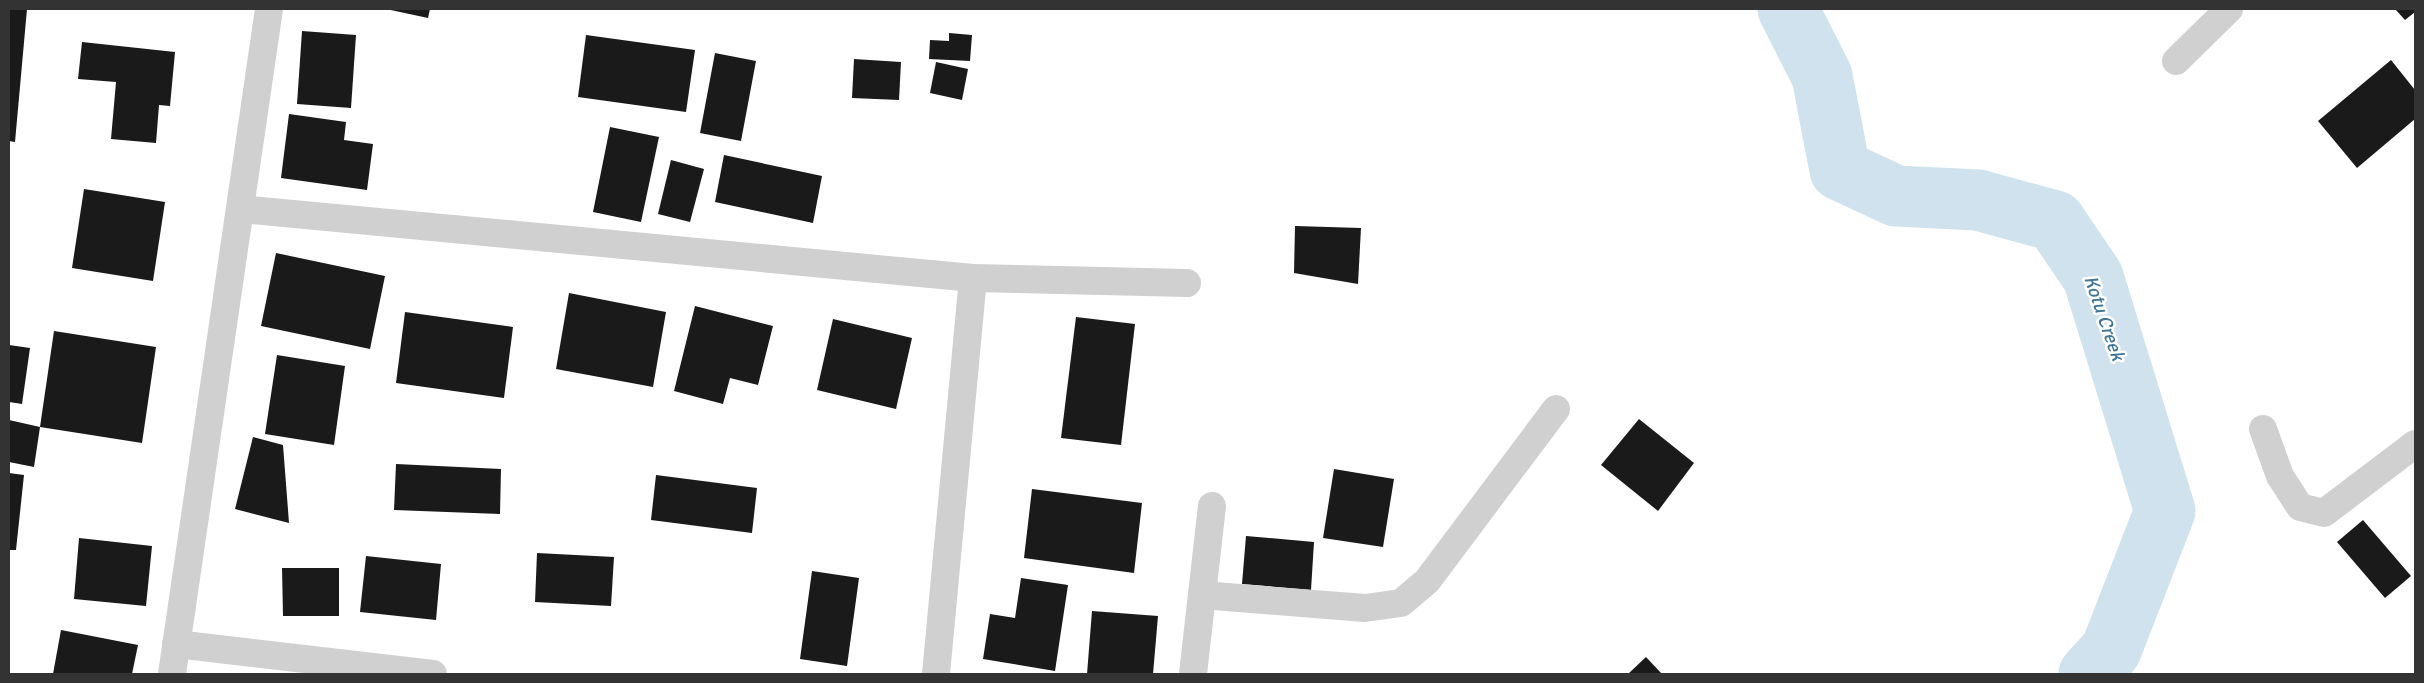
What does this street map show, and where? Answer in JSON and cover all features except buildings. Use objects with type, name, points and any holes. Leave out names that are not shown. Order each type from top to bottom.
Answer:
[{"type":"street","points":[[172,674],[269,9]]},
{"type":"street","points":[[2176,61],[2229,9]]},
{"type":"street","points":[[241,208],[973,278],[1187,283]]},
{"type":"street","points":[[936,674],[973,278]]},
{"type":"street","points":[[1202,595],[1365,608],[1401,603],[1427,581],[1556,409]]},
{"type":"street","points":[[2263,429],[2280,476],[2300,507],[2324,513],[2415,444]]},
{"type":"street","points":[[1193,674],[1212,506]]},
{"type":"street","points":[[176,644],[433,674]]},
{"type":"waterway","name":"Kotu Creek","points":[[1788,9],[1822,76],[1840,170],[1896,196],[1978,200],[2055,221],[2093,277],[2165,511],[2111,650],[2089,674]]}]
